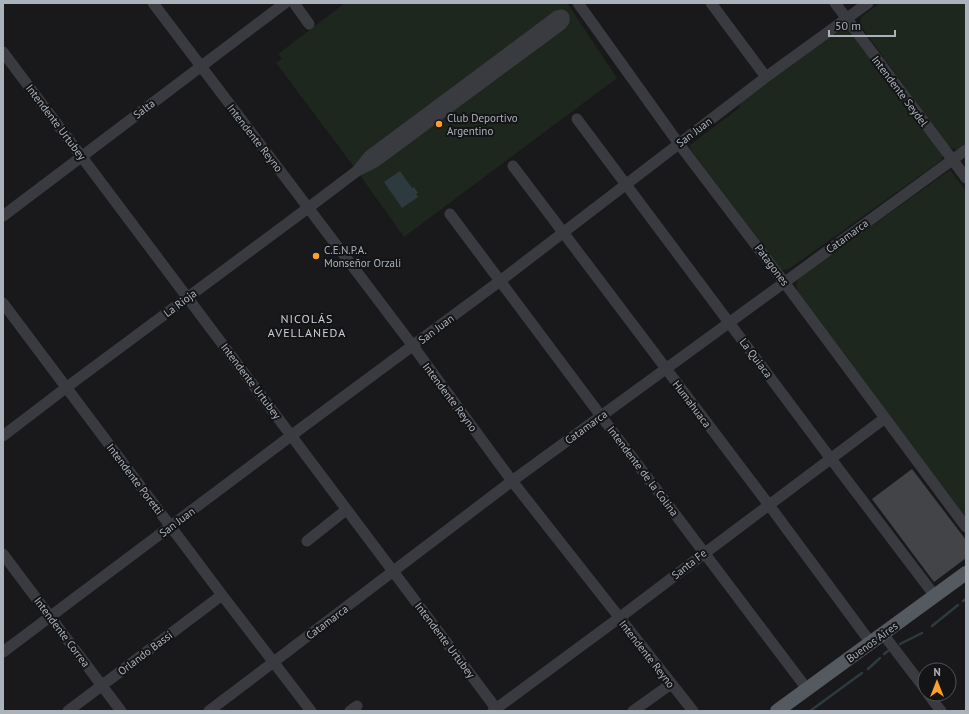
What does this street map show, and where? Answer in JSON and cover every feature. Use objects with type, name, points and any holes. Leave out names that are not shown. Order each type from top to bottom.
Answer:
[{"type":"main road","name":"Buenos Aires","points":[[777,711],[966,573]]},
{"type":"street","name":"Intendente Reyno","points":[[153,3],[200,67],[413,346],[512,481],[693,711]]},
{"type":"street","name":"Salta","points":[[3,216],[285,3]]},
{"type":"street","points":[[294,3],[309,24]]},
{"type":"street","name":"Patagones","points":[[578,3],[679,144],[784,282],[966,527]]},
{"type":"street","points":[[711,3],[766,78]]},
{"type":"street","name":"Intendente Seydel","points":[[835,3],[966,178]]},
{"type":"street","name":"San Juan","points":[[3,652],[500,281],[625,184],[868,3]]},
{"type":"street","points":[[562,15],[564,17],[562,24],[446,105],[557,16],[562,15]]},
{"type":"street","name":"Intendente Urtubey","points":[[3,52],[292,435],[346,510],[496,710]]},
{"type":"street","name":"La Rioja","points":[[3,436],[357,170],[375,162],[446,105]]},
{"type":"street","name":"La Quiaca","points":[[577,119],[935,596]]},
{"type":"street","name":"Catamarca","points":[[210,711],[512,481],[966,150]]},
{"type":"street","name":"Humahuaca","points":[[513,166],[769,505],[871,643]]},
{"type":"street","name":"Intendente de la Colina","points":[[450,214],[807,689]]},
{"type":"street","name":"Intendente Poretti","points":[[3,303],[273,663],[311,711]]},
{"type":"street","name":"Santa Fe","points":[[496,710],[885,418]]},
{"type":"street","points":[[307,541],[346,510]]},
{"type":"street","name":"Intendente Correa","points":[[3,554],[121,711]]},
{"type":"street","name":"Orlando Bassi","points":[[68,711],[222,595]]},
{"type":"street","points":[[883,634],[917,679]]},
{"type":"street","points":[[633,711],[671,684]]},
{"type":"street","points":[[934,702],[941,711]]},
{"type":"shaded area","name":"Club Deportivo Argentino","points":[[345,3],[567,3],[617,78],[404,237],[357,171],[276,63],[282,59],[278,54]]},
{"type":"shaded area","points":[[880,3],[966,3],[966,143],[959,149],[953,149],[948,146],[861,26],[861,17]]},
{"type":"shaded area","points":[[846,26],[942,154],[942,160],[789,269],[783,270],[779,267],[691,150],[690,145],[739,108],[741,102]]},
{"type":"shaded area","points":[[950,170],[966,191],[966,518],[797,291],[796,283],[799,278]]},
{"type":"shaded area","points":[[400,171],[412,188],[414,187],[418,193],[416,194],[418,197],[402,208],[384,182]]},
{"type":"building","points":[[912,469],[966,540],[966,558],[934,582],[872,499]]},
{"type":"waterway","points":[[932,626],[958,605]]},
{"type":"waterway","points":[[900,644],[922,633]]},
{"type":"waterway","points":[[884,654],[888,651]]},
{"type":"waterway","points":[[868,669],[880,658]]},
{"type":"waterway","points":[[810,711],[862,673]]},
{"type":"place","name":"Club Deportivo Argentino","points":[[439,124]]},
{"type":"place","name":"C.E.N.P.A. Monseñor Orzali","points":[[316,256]]},
{"type":"district","name":"NICOLÁS AVELLANEDA","points":[[307,326]]}]
